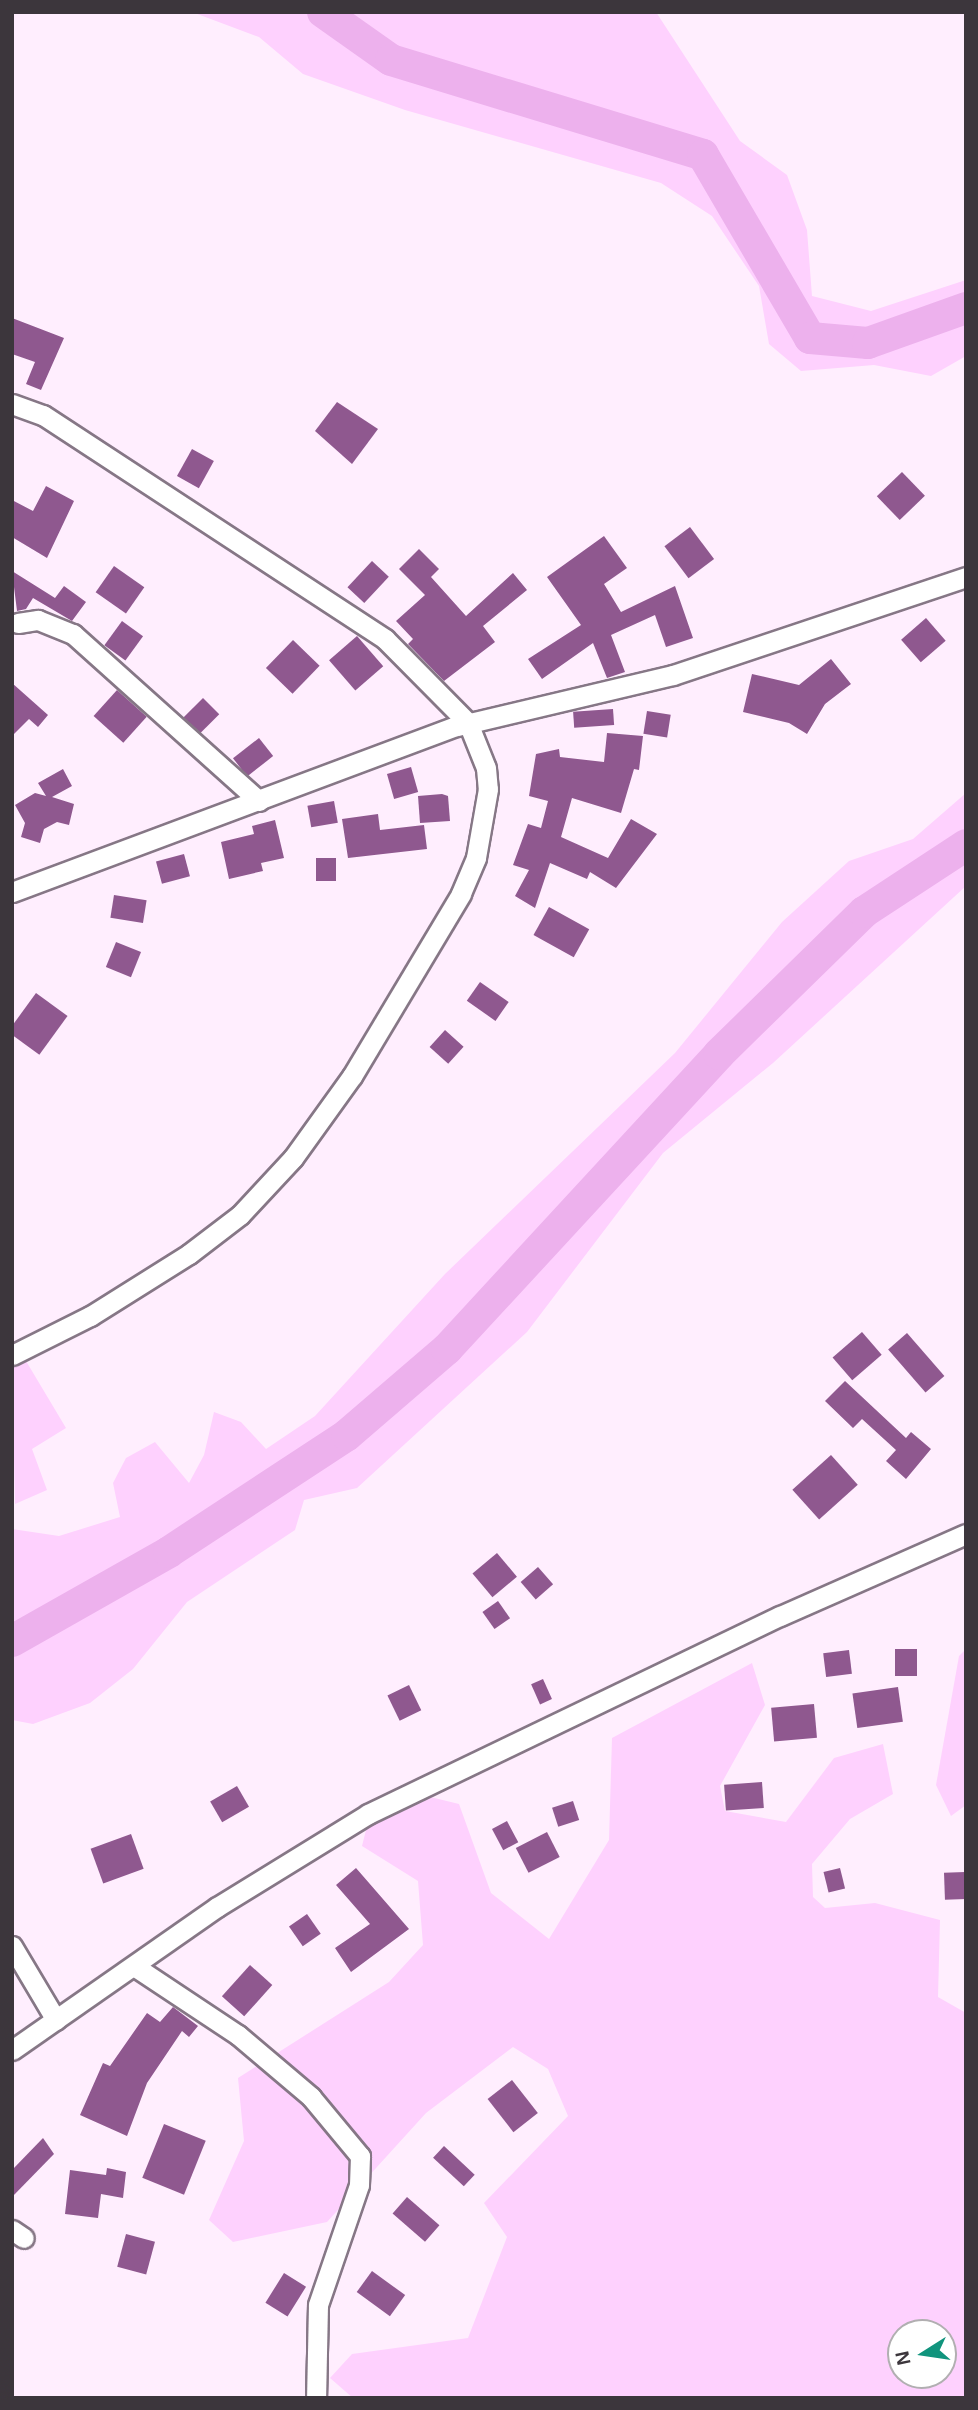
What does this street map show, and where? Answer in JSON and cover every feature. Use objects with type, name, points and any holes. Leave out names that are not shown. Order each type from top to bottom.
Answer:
[{"type":"street","points":[[12,404],[43,415],[374,631],[468,723],[486,768],[488,789],[476,858],[461,894],[338,1097],[293,1158],[229,1223],[90,1316],[12,1354]]},
{"type":"street","points":[[12,891],[468,723],[673,675],[966,577]]},
{"type":"street","points":[[19,623],[38,620],[73,634],[259,801]]},
{"type":"street","points":[[12,2050],[217,1907],[368,1814],[780,1616],[966,1534]]},
{"type":"street","points":[[12,1946],[56,2020]]},
{"type":"street","points":[[134,1966],[238,2035],[311,2097],[360,2157],[359,2185],[317,2305],[316,2398]]},
{"type":"shaded area","points":[[192,12],[656,12],[740,141],[787,175],[807,230],[812,296],[871,311],[966,280],[966,356],[931,376],[874,365],[801,371],[769,344],[759,286],[712,216],[661,183],[405,110],[303,74],[259,37]]},
{"type":"shaded area","points":[[966,793],[966,886],[773,1063],[663,1153],[527,1332],[357,1488],[304,1500],[295,1530],[187,1602],[133,1669],[90,1703],[33,1724],[12,1720],[12,1529],[59,1536],[120,1517],[113,1483],[126,1458],[155,1442],[189,1483],[204,1455],[214,1412],[241,1422],[266,1449],[315,1416],[445,1274],[675,1053],[782,922],[849,861],[913,839]]},
{"type":"shaded area","points":[[26,1361],[66,1428],[32,1449],[47,1490],[15,1504],[12,1368]]},
{"type":"shaded area","points":[[966,1649],[966,1805],[951,1816],[936,1785],[959,1656]]},
{"type":"shaded area","points":[[752,1663],[765,1705],[720,1786],[725,1811],[786,1822],[834,1758],[883,1744],[893,1794],[850,1819],[812,1864],[813,1897],[825,1908],[875,1903],[940,1920],[938,1997],[966,2013],[966,2398],[353,2398],[330,2378],[352,2354],[468,2338],[507,2237],[484,2203],[568,2116],[548,2069],[513,2047],[426,2113],[327,2222],[233,2242],[209,2220],[244,2141],[238,2078],[389,1982],[423,1945],[418,1881],[362,1846],[366,1830],[377,1816],[418,1794],[459,1804],[491,1893],[549,1939],[609,1840],[612,1738]]},
{"type":"building","points":[[12,318],[64,338],[41,390],[26,384],[35,362],[12,354]]},
{"type":"building","points":[[337,402],[378,429],[352,464],[315,431]]},
{"type":"building","points":[[192,449],[214,461],[199,488],[177,476]]},
{"type":"building","points":[[902,472],[925,496],[900,520],[877,496]]},
{"type":"building","points":[[46,486],[74,501],[47,558],[12,537],[12,500],[33,511]]},
{"type":"building","points":[[690,527],[714,559],[689,578],[664,546]]},
{"type":"building","points":[[604,536],[627,568],[604,584],[621,612],[675,586],[693,638],[666,647],[655,615],[611,635],[625,672],[607,678],[593,643],[542,679],[528,659],[581,625],[547,577]]},
{"type":"building","points":[[419,549],[439,569],[431,577],[466,616],[513,573],[527,590],[483,626],[495,642],[444,681],[408,644],[413,639],[396,621],[425,595],[399,569]]},
{"type":"building","points":[[372,561],[389,577],[364,603],[347,587]]},
{"type":"building","points":[[114,566],[144,587],[126,613],[96,592]]},
{"type":"building","points":[[12,571],[55,598],[64,586],[86,602],[72,621],[33,598],[26,609],[17,611]]},
{"type":"building","points":[[926,618],[946,641],[921,662],[901,640]]},
{"type":"building","points":[[122,621],[143,636],[125,661],[104,645]]},
{"type":"building","points":[[357,636],[383,666],[355,690],[329,660]]},
{"type":"building","points":[[293,640],[320,666],[293,694],[266,668]]},
{"type":"building","points":[[831,659],[851,684],[825,704],[807,734],[789,723],[743,712],[752,674],[799,685]]},
{"type":"building","points":[[12,683],[48,715],[38,727],[29,719],[12,736]]},
{"type":"building","points":[[117,690],[147,717],[123,743],[94,716]]},
{"type":"building","points":[[203,698],[219,714],[199,734],[183,718]]},
{"type":"building","points":[[613,709],[614,725],[574,728],[573,712]]},
{"type":"building","points":[[647,711],[671,715],[667,737],[643,734]]},
{"type":"building","points":[[607,733],[643,736],[639,770],[634,769],[621,813],[572,798],[561,837],[608,858],[631,819],[657,834],[616,888],[590,872],[587,879],[550,863],[535,908],[515,896],[529,870],[513,865],[528,824],[541,828],[548,801],[529,796],[536,754],[559,749],[560,757],[604,762]]},
{"type":"building","points":[[259,738],[273,756],[247,776],[233,758]]},
{"type":"building","points":[[411,767],[418,792],[394,799],[387,774]]},
{"type":"building","points":[[63,769],[72,786],[52,797],[74,804],[69,825],[57,822],[44,829],[40,843],[21,837],[25,823],[15,805],[35,793],[46,796],[38,783]]},
{"type":"building","points":[[418,796],[448,796],[450,821],[420,823]]},
{"type":"building","points":[[334,801],[338,823],[311,827],[307,806]]},
{"type":"building","points":[[378,814],[380,830],[424,825],[427,849],[348,858],[342,819]]},
{"type":"building","points":[[275,820],[284,858],[261,863],[263,871],[229,879],[221,842],[254,834],[252,826]]},
{"type":"building","points":[[184,854],[190,876],[162,884],[156,862]]},
{"type":"building","points":[[316,858],[336,858],[336,881],[316,881]]},
{"type":"building","points":[[114,895],[147,900],[143,923],[110,918]]},
{"type":"building","points":[[549,907],[589,929],[574,957],[533,935]]},
{"type":"building","points":[[116,942],[141,952],[131,977],[106,967]]},
{"type":"building","points":[[480,982],[509,1002],[495,1021],[467,1001]]},
{"type":"building","points":[[36,993],[68,1016],[39,1055],[12,1035],[12,1026]]},
{"type":"building","points":[[445,1030],[464,1047],[448,1064],[430,1047]]},
{"type":"building","points":[[862,1332],[882,1355],[852,1380],[833,1358]]},
{"type":"building","points":[[907,1333],[944,1376],[926,1392],[888,1349]]},
{"type":"building","points":[[845,1381],[906,1438],[911,1432],[931,1449],[906,1479],[886,1461],[896,1450],[862,1419],[853,1428],[825,1401]]},
{"type":"building","points":[[831,1455],[858,1485],[819,1520],[792,1490]]},
{"type":"building","points":[[497,1553],[517,1577],[492,1597],[472,1574]]},
{"type":"building","points":[[538,1567],[553,1584],[536,1599],[521,1582]]},
{"type":"building","points":[[498,1601],[510,1618],[494,1629],[482,1612]]},
{"type":"building","points":[[895,1649],[917,1649],[917,1676],[895,1676]]},
{"type":"building","points":[[849,1650],[852,1674],[826,1677],[823,1653]]},
{"type":"building","points":[[543,1679],[552,1699],[540,1704],[531,1684]]},
{"type":"building","points":[[409,1685],[421,1710],[400,1721],[387,1696]]},
{"type":"building","points":[[898,1687],[903,1722],[857,1728],[852,1693]]},
{"type":"building","points":[[814,1704],[817,1738],[774,1742],[771,1708]]},
{"type":"building","points":[[762,1782],[764,1808],[726,1811],[724,1785]]},
{"type":"building","points":[[237,1786],[249,1807],[222,1822],[210,1802]]},
{"type":"building","points":[[573,1801],[579,1820],[558,1827],[552,1808]]},
{"type":"building","points":[[507,1821],[518,1842],[503,1850],[492,1829]]},
{"type":"building","points":[[547,1832],[560,1857],[529,1873],[516,1848]]},
{"type":"building","points":[[131,1834],[144,1869],[103,1883],[91,1849]]},
{"type":"building","points":[[356,1868],[409,1929],[351,1972],[335,1948],[370,1924],[336,1885]]},
{"type":"building","points":[[840,1868],[845,1888],[829,1892],[824,1872]]},
{"type":"building","points":[[965,1872],[966,1899],[945,1900],[944,1873]]},
{"type":"building","points":[[307,1914],[321,1934],[303,1946],[289,1927]]},
{"type":"building","points":[[250,1965],[272,1985],[244,2016],[222,1996]]},
{"type":"building","points":[[173,2007],[198,2026],[189,2037],[182,2031],[147,2083],[127,2136],[80,2115],[103,2063],[110,2066],[147,2013],[160,2022]]},
{"type":"building","points":[[512,2080],[538,2113],[513,2132],[488,2099]]},
{"type":"building","points":[[164,2124],[206,2141],[184,2195],[142,2178]]},
{"type":"building","points":[[43,2138],[54,2154],[12,2197],[12,2170]]},
{"type":"building","points":[[444,2146],[475,2175],[464,2186],[433,2158]]},
{"type":"building","points":[[107,2168],[126,2172],[123,2198],[101,2194],[98,2218],[65,2214],[70,2170],[106,2175]]},
{"type":"building","points":[[407,2197],[439,2225],[425,2242],[393,2214]]},
{"type":"building","points":[[126,2234],[155,2242],[146,2275],[117,2267]]},
{"type":"building","points":[[372,2271],[405,2295],[390,2316],[357,2292]]},
{"type":"building","points":[[284,2273],[306,2287],[288,2316],[265,2303]]},
{"type":"waterway","points":[[323,12],[391,60],[703,155],[810,338],[868,343],[966,308]]},
{"type":"waterway","points":[[12,1641],[169,1552],[347,1435],[447,1349],[719,1054],[864,912],[966,845]]}]
